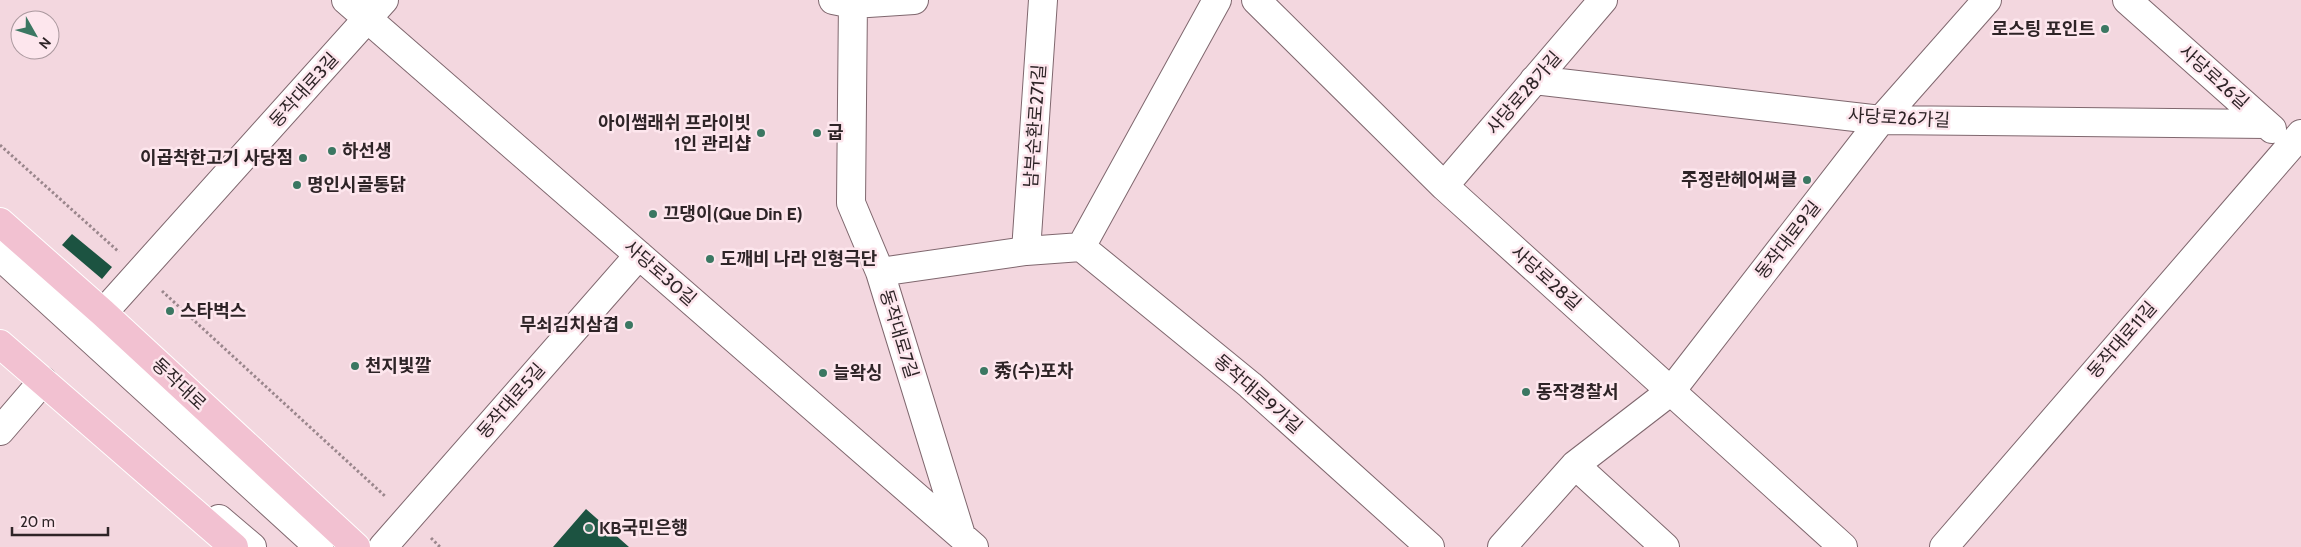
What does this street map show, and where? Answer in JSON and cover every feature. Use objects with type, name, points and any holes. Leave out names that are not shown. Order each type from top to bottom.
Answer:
[{"type":"main road","name":"동작대로","points":[[0,222],[103,313],[356,547]]},
{"type":"main road","points":[[0,344],[234,547]]},
{"type":"street","name":"사당로30길","points":[[346,0],[376,9],[639,255],[964,543]]},
{"type":"street","points":[[846,1],[914,0]]},
{"type":"street","name":"남부순환로271길","points":[[1026,251],[1043,0]]},
{"type":"street","points":[[880,272],[1026,251],[1081,247],[1217,0]]},
{"type":"street","name":"사당로28길","points":[[1256,0],[1444,186],[1843,547]]},
{"type":"street","name":"사당로28가길","points":[[1444,186],[1604,0]]},
{"type":"street","name":"동작대로9길","points":[[1502,547],[1575,465],[1671,391],[1881,120],[1987,0]]},
{"type":"street","name":"사당로26길","points":[[2127,0],[2266,124],[2297,145]]},
{"type":"street","name":"동작대로7길","points":[[846,1],[851,203],[880,272],[964,543]]},
{"type":"street","name":"동작대로3길","points":[[103,313],[376,9]]},
{"type":"street","name":"사당로26가길","points":[[1534,80],[1881,120],[2266,124]]},
{"type":"street","name":"동작대로11길","points":[[1944,547],[2297,145]]},
{"type":"street","name":"동작대로9가길","points":[[1081,247],[1250,385],[1430,547]]},
{"type":"street","name":"동작대로5길","points":[[383,547],[639,255]]},
{"type":"street","points":[[0,256],[319,547]]},
{"type":"street","points":[[0,334],[252,547]]},
{"type":"street","points":[[0,431],[43,380]]},
{"type":"street","points":[[1575,465],[1665,547]]},
{"type":"path","points":[[0,145],[440,547]]},
{"type":"building","points":[[72,234],[112,267],[102,279],[62,245]]},
{"type":"building","name":"KB국민은행","points":[[586,509],[629,547],[553,547]]},
{"type":"place","name":"로스팅 포인트","points":[[2105,29]]},
{"type":"place","name":"아이썸래쉬 프라이빗 1인 관리샵","points":[[761,133]]},
{"type":"place","name":"굽","points":[[817,133]]},
{"type":"place","name":"하선생","points":[[332,151]]},
{"type":"place","name":"이곱착한고기 사당점","points":[[303,158]]},
{"type":"place","name":"주정란헤어써클","points":[[1807,180]]},
{"type":"place","name":"명인시골통닭","points":[[297,185]]},
{"type":"place","name":"끄댕이(Que Din E)","points":[[653,214]]},
{"type":"place","name":"도깨비 나라 인형극단","points":[[710,259]]},
{"type":"place","name":"스타벅스","points":[[170,311]]},
{"type":"place","name":"무쇠김치삼겹","points":[[629,325]]},
{"type":"place","name":"천지빛깔","points":[[355,366]]},
{"type":"place","name":"秀(수)포차","points":[[984,371]]},
{"type":"place","name":"늘왁싱","points":[[823,373]]},
{"type":"place","name":"동작경찰서","points":[[1526,392]]},
{"type":"place","name":"KB국민은행","points":[[589,528]]}]
